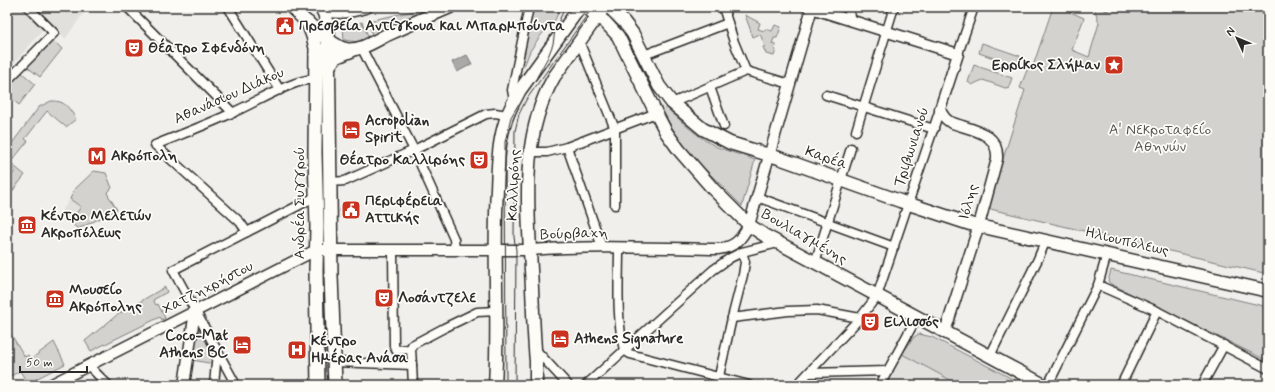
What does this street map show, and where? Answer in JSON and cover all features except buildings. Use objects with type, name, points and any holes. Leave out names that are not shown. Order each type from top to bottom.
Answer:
[{"type":"highway","name":"Ανδρέα Συγγρού","points":[[322,7],[327,22],[328,38],[331,276],[335,385]]},
{"type":"highway","name":"Ανδρέα Συγγρού","points":[[308,23],[316,48],[315,153],[317,196],[316,271],[318,385]]},
{"type":"highway","points":[[328,67],[335,57],[357,48]]},
{"type":"main road","name":"Ανδρέα Συγγρού","points":[[291,7],[308,23],[328,38]]},
{"type":"main road","points":[[322,7],[330,11],[337,12],[366,7]]},
{"type":"main road","points":[[328,38],[342,48],[357,48],[450,7]]},
{"type":"main road","name":"Καλλιρόης","points":[[495,385],[497,311],[495,227],[499,150],[502,132],[507,115],[514,100],[530,75],[580,7]]},
{"type":"main road","name":"Βουλιαγμένης","points":[[585,7],[601,12],[623,44],[656,113],[678,150],[709,185],[749,224],[778,243],[1044,385]]},
{"type":"main road","points":[[609,7],[624,22],[633,34]]},
{"type":"main road","points":[[623,7],[633,34],[659,86],[672,103]]},
{"type":"main road","name":"Καλλιρόης","points":[[536,385],[527,202],[530,152],[540,107],[549,85],[560,67],[601,12]]},
{"type":"main road","name":"Καρέα","points":[[672,103],[703,129],[730,143],[909,204],[970,224],[979,225]]},
{"type":"main road","name":"Ηλιουπόλεως","points":[[979,225],[1268,291]]},
{"type":"street","points":[[7,81],[54,33],[28,7]]},
{"type":"street","points":[[127,7],[234,113]]},
{"type":"street","points":[[228,7],[280,90]]},
{"type":"street","name":"Καλλιρόης","points":[[514,100],[512,90],[529,7]]},
{"type":"street","points":[[723,7],[746,71]]},
{"type":"street","points":[[848,7],[851,21]]},
{"type":"street","points":[[856,131],[894,7]]},
{"type":"street","name":"Τριβωνιανού","points":[[797,385],[860,318],[877,296],[974,7]]},
{"type":"street","points":[[810,8],[958,54]]},
{"type":"street","name":"Βούρβαχη","points":[[316,250],[728,248],[739,240],[749,224],[790,84],[810,8]]},
{"type":"street","points":[[644,55],[728,23]]},
{"type":"street","points":[[579,41],[615,129],[615,206]]},
{"type":"street","points":[[357,48],[414,150],[454,239],[455,250]]},
{"type":"street","points":[[672,103],[746,71],[790,84]]},
{"type":"street","name":"Αθανάσιου Διάκου","points":[[247,232],[240,222],[155,145],[234,113],[280,90],[308,79],[316,79]]},
{"type":"street","points":[[710,87],[724,126]]},
{"type":"street","points":[[826,95],[934,129]]},
{"type":"street","name":"Ιόλης","points":[[940,109],[946,119],[985,135],[992,141],[996,146],[997,159],[979,225],[945,332]]},
{"type":"street","points":[[330,182],[345,181],[414,150],[486,114],[495,113],[507,115]]},
{"type":"street","points":[[530,152],[547,152],[567,147],[656,113]]},
{"type":"street","points":[[567,147],[602,248]]},
{"type":"street","points":[[815,263],[851,148]]},
{"type":"street","points":[[236,385],[173,270],[317,196]]},
{"type":"street","points":[[757,197],[894,247]]},
{"type":"street","points":[[990,356],[1046,240]]},
{"type":"street","points":[[586,385],[713,270],[730,258],[742,252],[778,243]]},
{"type":"street","points":[[619,248],[619,317],[624,350],[630,354],[718,381],[749,385]]},
{"type":"street","name":"Χατζηχρήστου","points":[[50,385],[316,250]]},
{"type":"street","points":[[393,250],[394,346],[396,350],[411,349]]},
{"type":"street","points":[[718,381],[745,262],[742,252]]},
{"type":"street","points":[[1048,385],[1098,285],[1106,254]]},
{"type":"street","points":[[1098,285],[1158,311],[1268,368]]},
{"type":"street","points":[[732,318],[788,311],[817,310],[860,318]]},
{"type":"street","points":[[184,385],[195,311]]},
{"type":"street","points":[[413,385],[412,345],[477,312],[497,311]]},
{"type":"street","points":[[1121,385],[1158,311]]},
{"type":"street","points":[[880,385],[917,317]]},
{"type":"street","points":[[1202,385],[1224,345]]},
{"type":"street","points":[[535,349],[568,385]]},
{"type":"street","points":[[214,385],[218,352]]},
{"type":"street","points":[[335,362],[412,366]]},
{"type":"street","points":[[88,365],[108,385]]},
{"type":"street","points":[[809,373],[888,371]]},
{"type":"shaded area","points":[[7,7],[88,7],[65,39],[48,23],[7,72]]},
{"type":"shaded area","points":[[467,55],[472,64],[457,72],[452,62]]},
{"type":"shaded area","points":[[70,199],[81,207],[70,222],[60,215]]},
{"type":"shaded area","points":[[902,354],[955,382],[954,385],[885,385]]},
{"type":"green space","points":[[432,7],[435,9],[373,37],[368,21]]},
{"type":"green space","points":[[534,7],[561,7],[554,22],[541,35],[530,51],[525,64],[517,73],[515,71]]},
{"type":"green space","name":"Α' Νεκροταφείο Αθηνών","points":[[1053,7],[1059,7],[1084,18],[1072,50],[1089,57],[1099,23],[1094,7],[1108,11],[1098,7],[1268,7],[1268,274],[990,209],[988,206],[1025,90],[1020,88],[1029,65],[1033,66]]},
{"type":"green space","points":[[745,15],[760,23],[758,29],[764,31],[765,29],[772,31],[775,25],[781,27],[777,38],[774,38],[772,44],[776,45],[774,49],[776,50],[774,56],[766,54],[763,47],[765,46],[760,34],[753,37]]},
{"type":"green space","points":[[362,22],[369,38],[358,42],[344,40],[343,27]]},
{"type":"green space","points":[[52,39],[62,49],[40,77],[26,66]]},
{"type":"green space","points":[[982,43],[1020,56],[1017,66],[979,53]]},
{"type":"green space","points":[[974,65],[1012,78],[1008,89],[983,80],[972,85],[968,82]]},
{"type":"green space","points":[[21,72],[35,84],[19,105],[7,95],[7,87]]},
{"type":"green space","points":[[51,101],[63,103],[69,108],[76,119],[66,127],[47,111],[25,139],[28,141],[10,163],[25,175],[7,198],[7,183],[15,171],[7,165],[7,150],[39,107]]},
{"type":"green space","points":[[666,107],[703,139],[717,147],[755,160],[742,206],[698,162],[681,142],[662,111]]},
{"type":"green space","points":[[94,171],[106,173],[112,188],[107,193],[117,210],[78,229],[70,222],[81,207],[70,199],[74,190]]},
{"type":"green space","points":[[1111,270],[1268,307],[1268,361],[1111,284],[1108,281]]},
{"type":"green space","points":[[165,287],[167,292],[153,300],[156,305],[158,304],[165,318],[162,320],[160,317],[91,351],[85,341],[117,315]]},
{"type":"green space","points":[[7,328],[25,357],[28,355],[31,359],[54,342],[65,364],[28,384],[20,371],[7,378]]},
{"type":"green space","points":[[195,330],[200,331],[213,355],[214,364],[192,360]]},
{"type":"green space","points":[[919,334],[932,337],[1024,385],[954,385],[954,382],[902,354],[914,337]]},
{"type":"tram line","points":[[537,77],[548,57],[553,44],[555,30],[565,7]]},
{"type":"tram line","points":[[515,385],[515,131],[519,114],[526,100],[593,7]]},
{"type":"tram line","points":[[506,385],[505,142],[511,117],[518,105]]},
{"type":"place","name":"Πρεσβεία Αντίγκουα και Μπαρμπούντα","points":[[285,26]]},
{"type":"place","name":"Θέατρο Σφενδόνη","points":[[134,48]]},
{"type":"place","name":"Ερρίκος Σλήμαν","points":[[1114,65]]},
{"type":"place","name":"Acropolian Spirit","points":[[351,130]]},
{"type":"place","name":"Ακρόπολη","points":[[97,156]]},
{"type":"place","name":"Θέατρο Καλλιρόης","points":[[479,160]]},
{"type":"place","name":"Περιφέρεια Αττικής","points":[[351,210]]},
{"type":"place","name":"Κέντρο Μελετών Ακροπόλεως","points":[[27,225]]},
{"type":"place","name":"Λοσάντζελε","points":[[384,298]]},
{"type":"place","name":"Μουσείο Ακρόπολης","points":[[55,299]]},
{"type":"place","name":"Ειλισσός","points":[[870,322]]},
{"type":"place","name":"Athens Signature","points":[[560,339]]},
{"type":"place","name":"Coco-Mat Athens BC","points":[[242,345]]},
{"type":"place","name":"Κέντρο Ημέρας Ανάσα","points":[[297,350]]}]
